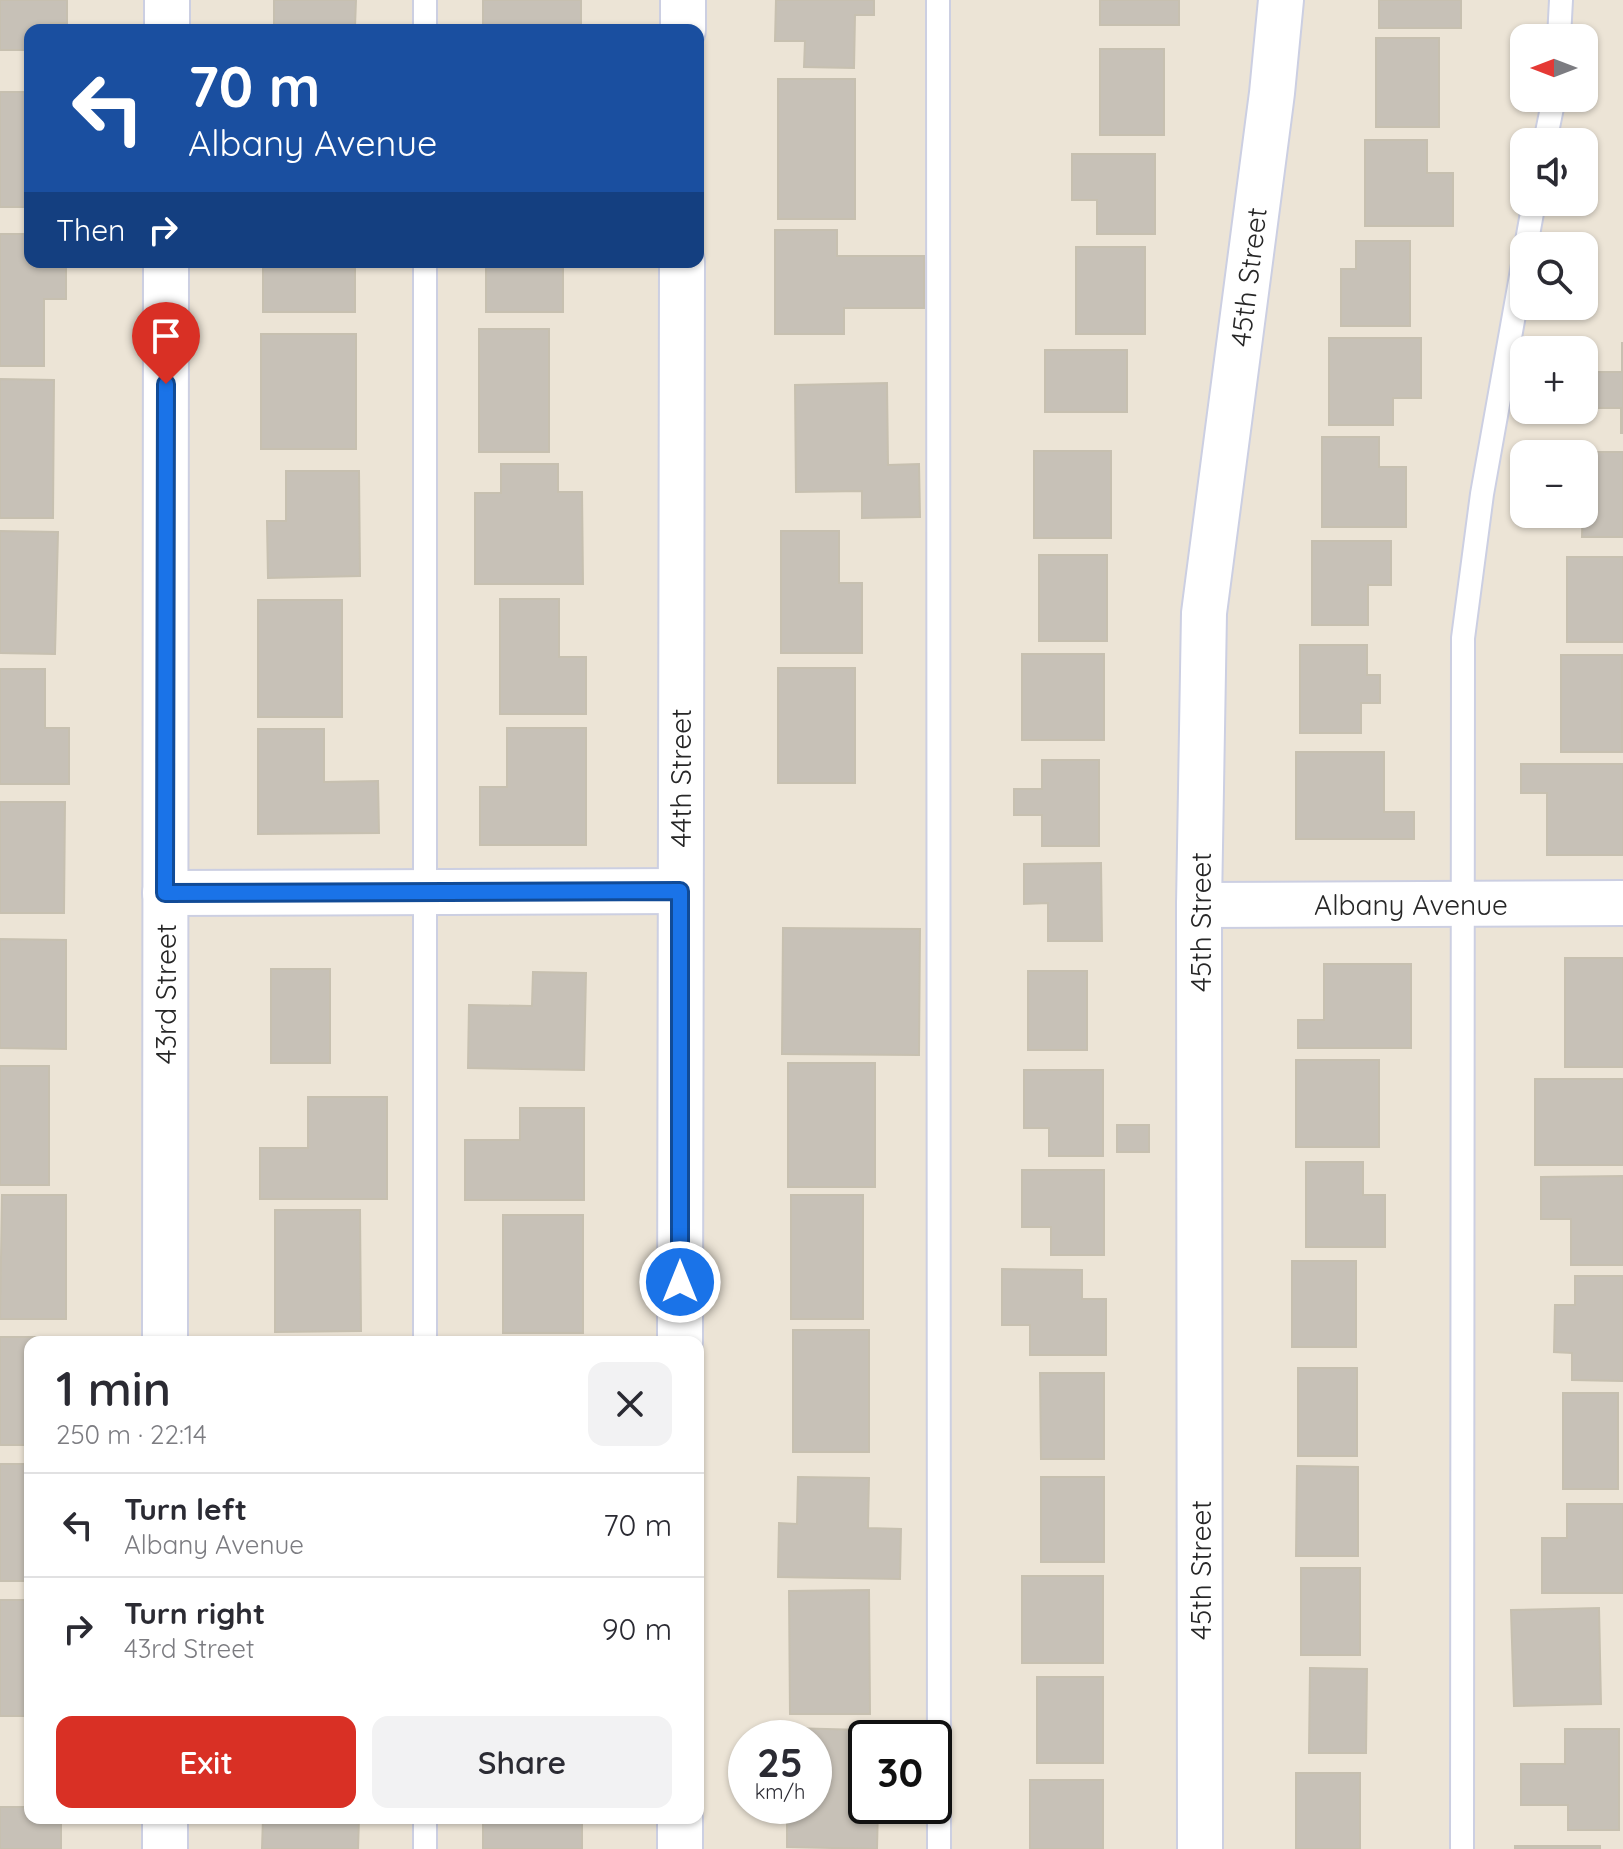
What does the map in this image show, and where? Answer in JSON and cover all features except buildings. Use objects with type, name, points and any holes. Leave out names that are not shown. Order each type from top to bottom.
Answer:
[{"type":"street","points":[[167,0],[167,24]]},
{"type":"street","points":[[683,0],[683,24]]},
{"type":"street","name":"45th Street","points":[[1200,1849],[1199,905],[1204,613],[1272,93],[1281,0]]},
{"type":"street","name":"43rd Street","points":[[165,1336],[166,268]]},
{"type":"street","name":"44th Street","points":[[680,1336],[682,268]]},
{"type":"street","points":[[165,893],[680,891]]},
{"type":"street","name":"Albany Avenue","points":[[1199,905],[1623,903]]},
{"type":"street","points":[[165,1824],[165,1849]]},
{"type":"street","points":[[680,1824],[680,1849]]},
{"type":"lane","points":[[425,0],[425,24]]},
{"type":"lane","points":[[938,0],[939,1849]]},
{"type":"lane","points":[[1560,24],[1561,0]]},
{"type":"lane","points":[[425,268],[425,1336]]},
{"type":"lane","points":[[1462,1849],[1463,638],[1482,494],[1513,320]]},
{"type":"lane","points":[[425,1824],[425,1849]]},
{"type":"route","points":[[166,384],[165,893],[680,891],[680,1282]]}]
